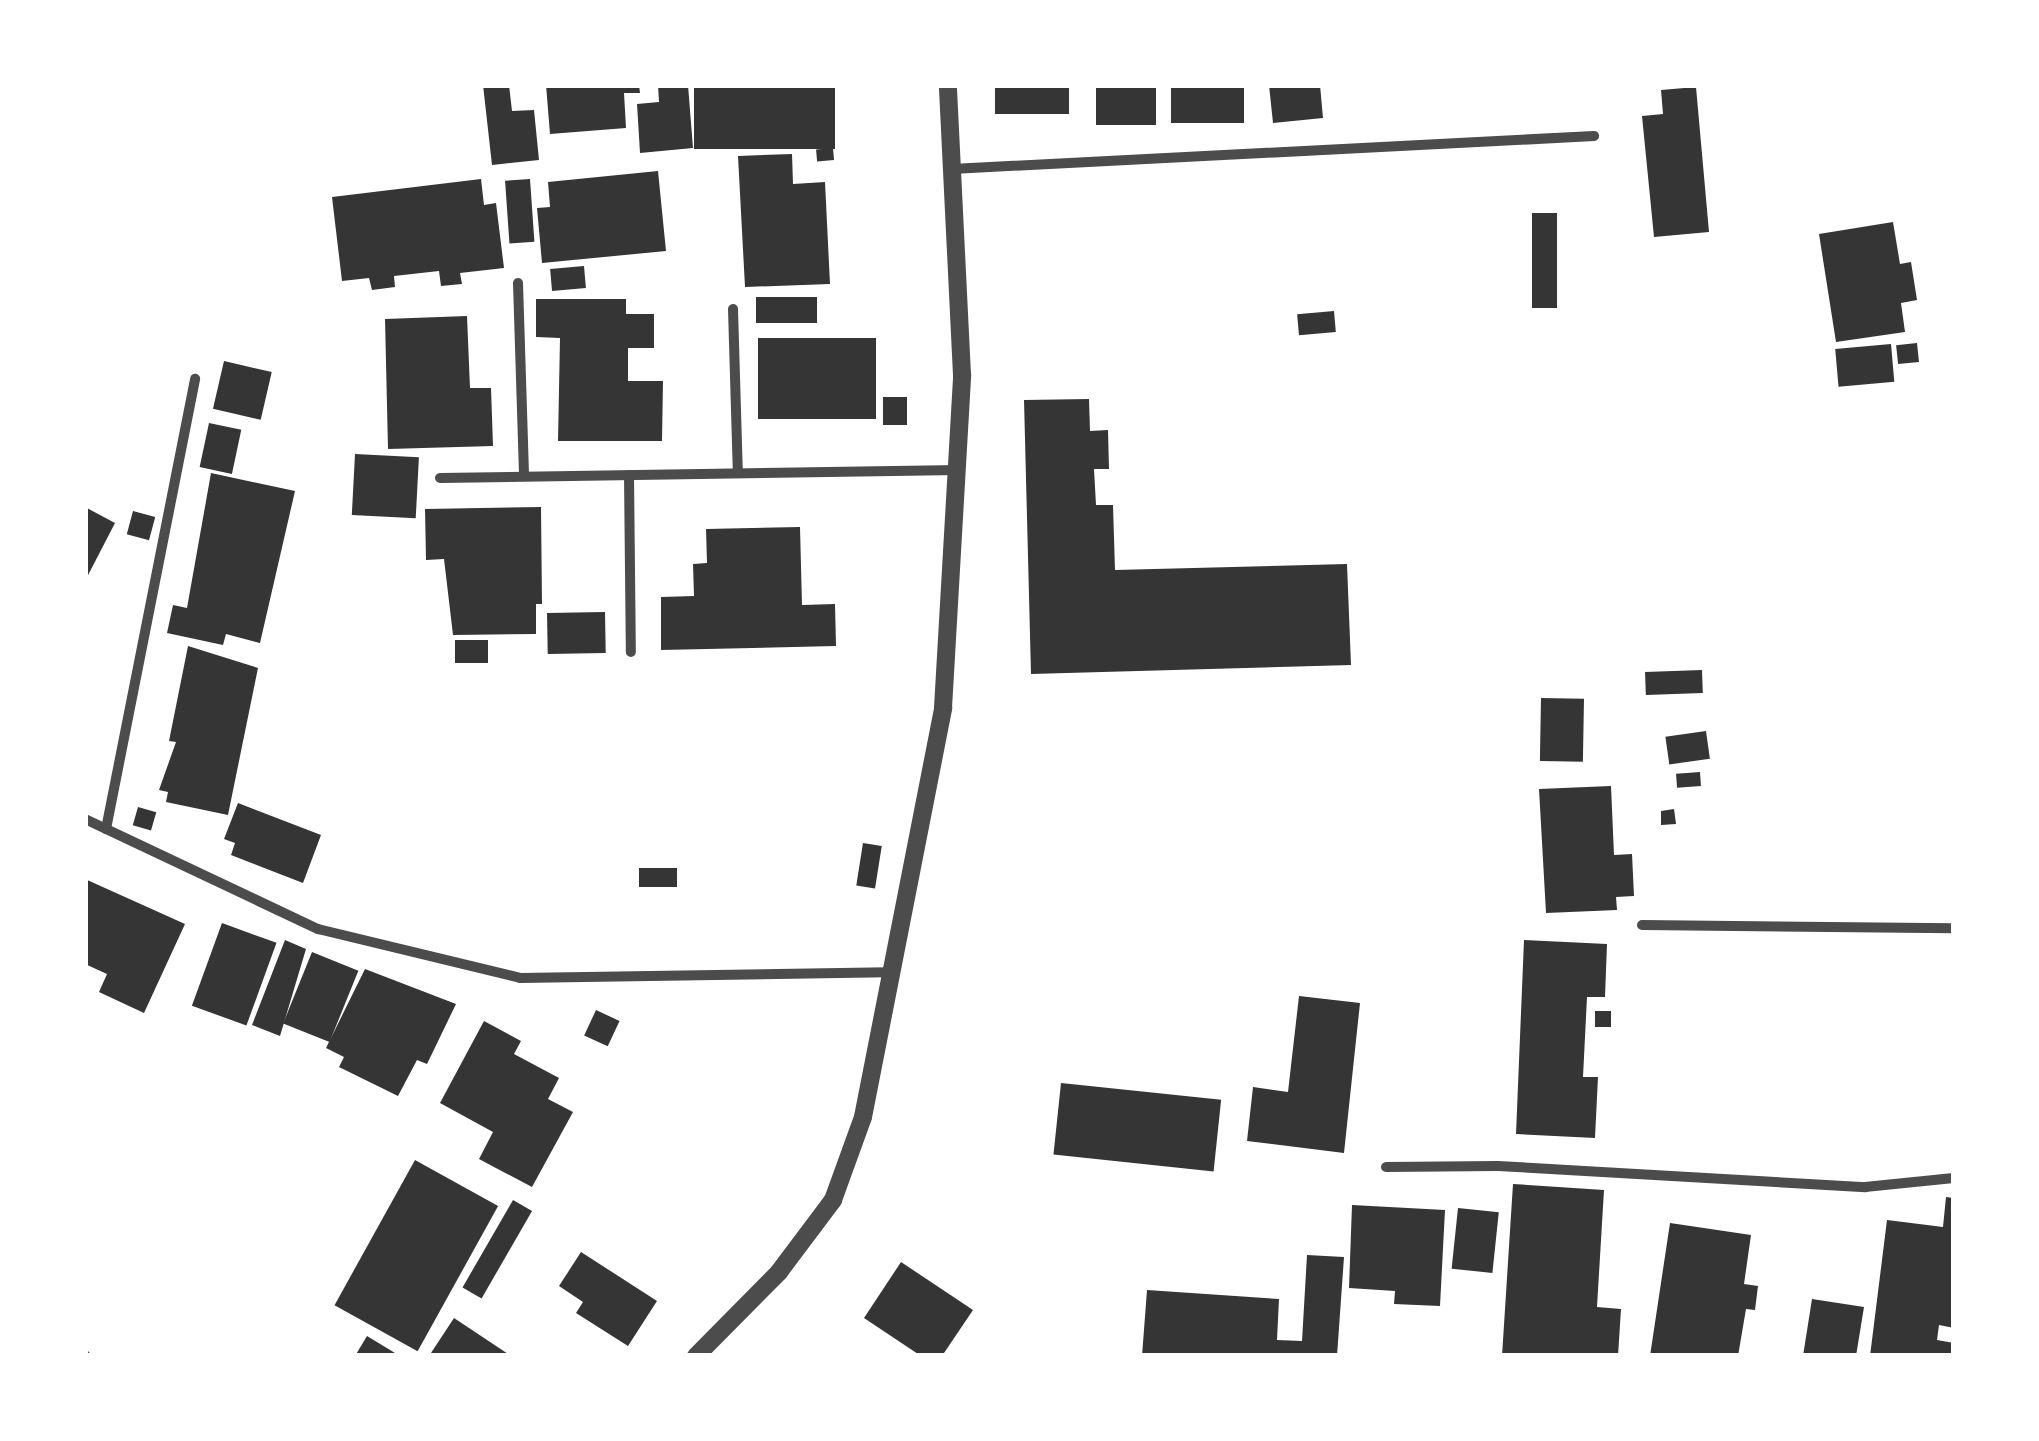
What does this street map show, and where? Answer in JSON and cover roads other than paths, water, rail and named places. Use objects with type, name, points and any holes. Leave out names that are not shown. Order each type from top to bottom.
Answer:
[{"type":"street","points":[[696,1356],[779,1272],[833,1200],[863,1117],[887,972],[943,708],[962,375],[948,85]]},
{"type":"street","points":[[952,169],[1594,136]]},
{"type":"street","points":[[518,283],[524,476]]},
{"type":"street","points":[[733,310],[738,473]]},
{"type":"street","points":[[106,828],[195,379]]},
{"type":"street","points":[[440,478],[959,470]]},
{"type":"street","points":[[629,475],[632,652]]},
{"type":"street","points":[[85,819],[318,929],[520,978],[887,972]]},
{"type":"street","points":[[1642,924],[1954,928]]},
{"type":"street","points":[[1386,1166],[1498,1166],[1865,1187],[1954,1178]]}]
